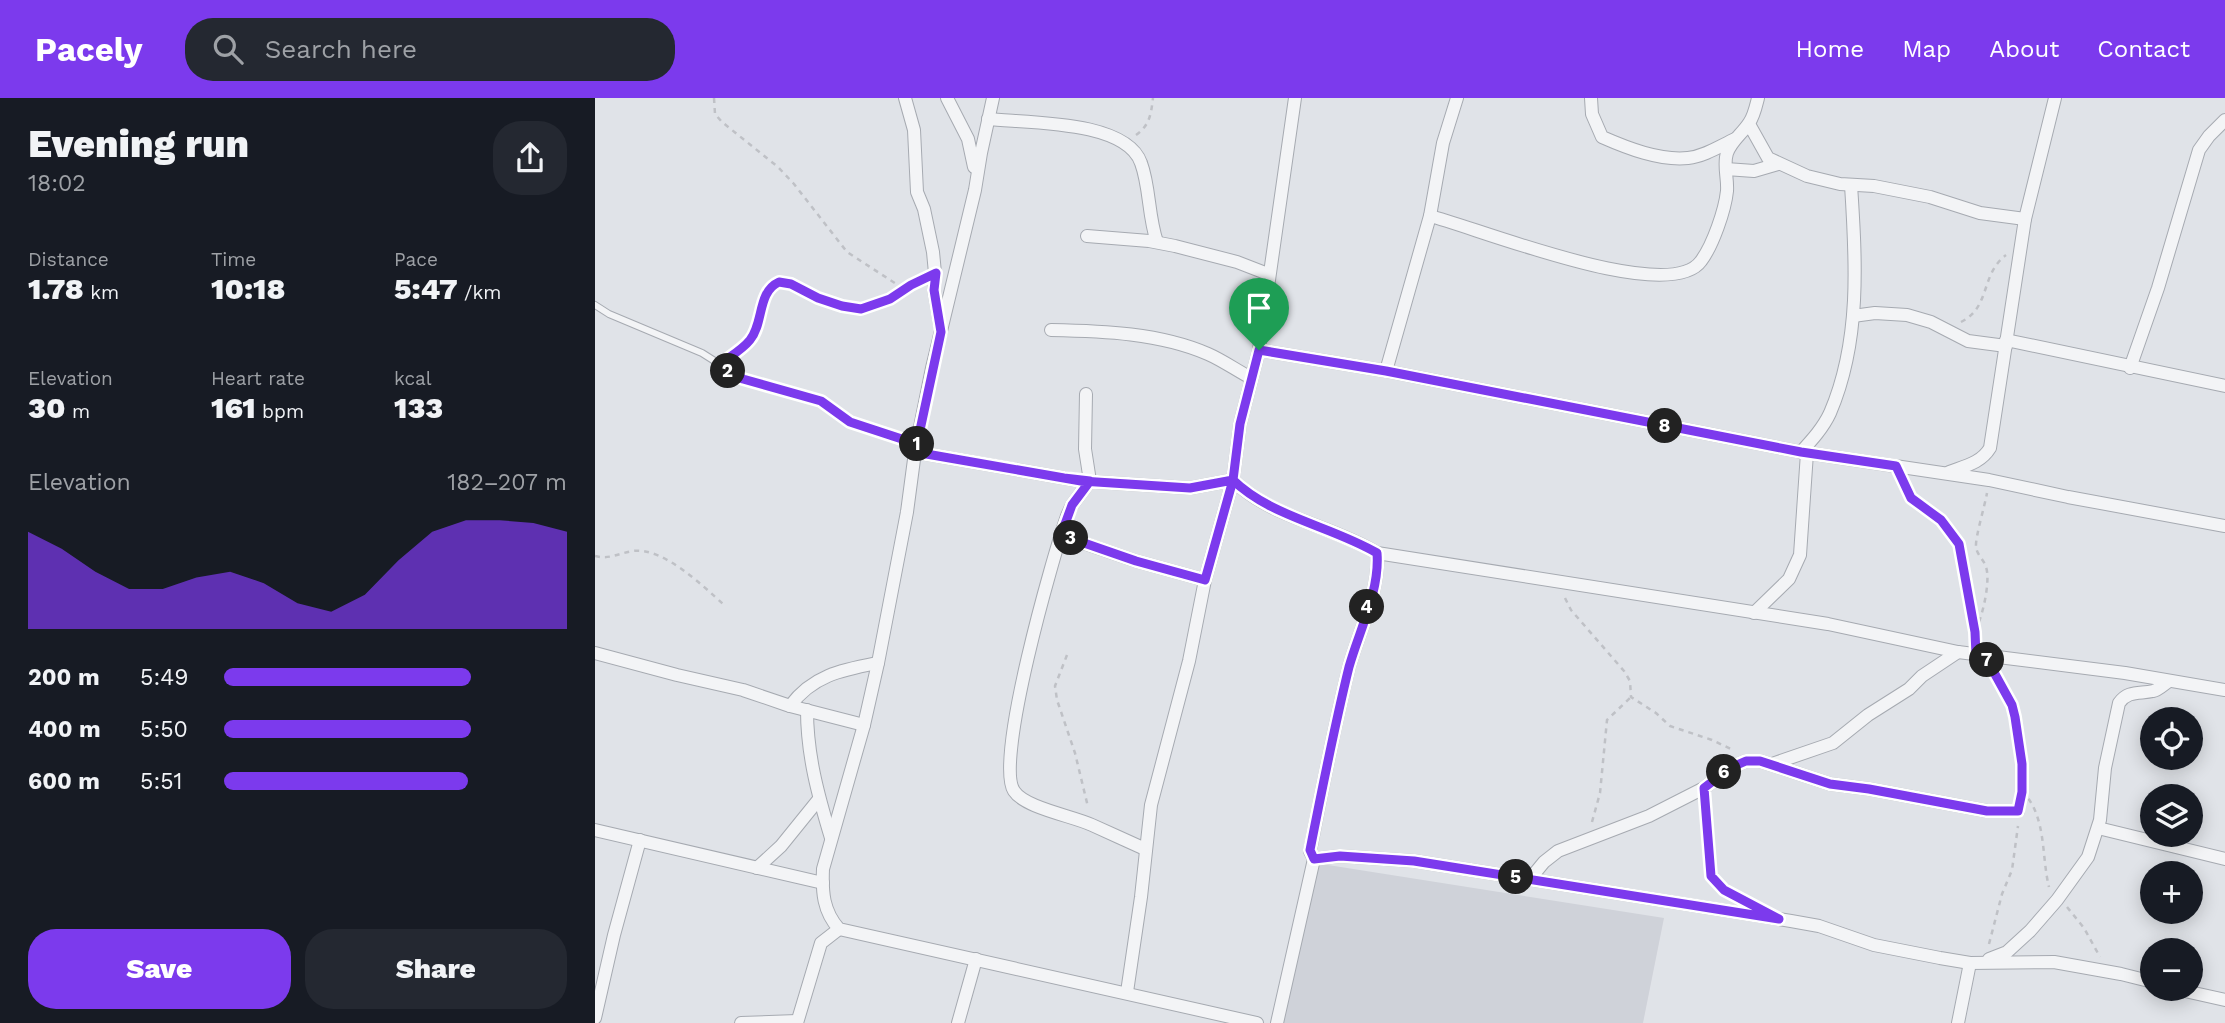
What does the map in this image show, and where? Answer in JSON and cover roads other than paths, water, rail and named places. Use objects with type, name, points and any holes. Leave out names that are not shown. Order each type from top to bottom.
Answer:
[{"type":"street","points":[[905,98],[914,130],[917,192],[924,209],[936,273],[934,290],[941,332]]},
{"type":"street","points":[[947,98],[968,139],[976,185]]},
{"type":"street","points":[[993,98],[916,448],[907,512],[878,663],[864,726],[823,869],[829,917],[839,929],[1257,1023]]},
{"type":"street","points":[[1127,992],[1151,805],[1189,661],[1205,580],[1233,480],[1240,424],[1259,350],[1295,98]]},
{"type":"street","points":[[1386,371],[1430,216],[1443,143],[1457,98]]},
{"type":"street","points":[[1591,98],[1592,114],[1602,137],[1631,148],[1689,158],[1735,139]]},
{"type":"street","points":[[1430,216],[1462,224],[1524,247],[1595,265],[1661,277],[1680,275],[1693,270],[1702,261],[1709,247],[1724,206],[1727,153],[1749,124],[1758,98]]},
{"type":"street","points":[[1948,472],[1977,461],[1985,456],[1990,447],[2020,245],[2055,98]]},
{"type":"street","points":[[988,119],[1071,124],[1123,140],[1138,156],[1142,166],[1150,221],[1157,242]]},
{"type":"street","points":[[2130,368],[2158,288],[2199,150],[2225,120]]},
{"type":"street","points":[[1749,124],[1768,158],[1807,176],[1930,197],[1980,213],[2025,219]]},
{"type":"street","points":[[1726,169],[1754,171],[1778,164]]},
{"type":"street","points":[[1754,613],[1789,579],[1800,555],[1804,453],[1830,414],[1844,366],[1853,316],[1855,253],[1851,185]]},
{"type":"street","points":[[1087,236],[1157,242],[1237,262],[1268,274]]},
{"type":"street","points":[[1853,316],[1861,313],[1892,313],[1920,318],[1968,341],[2006,343],[2225,386]]},
{"type":"street","points":[[1051,330],[1095,331],[1174,342],[1209,354],[1251,378]]},
{"type":"street","points":[[1259,350],[1386,371],[1804,453],[1948,472],[2225,527]]},
{"type":"street","points":[[1086,394],[1085,449],[1090,481],[1072,505],[1061,535],[1022,680],[1011,754],[1011,785],[1020,798],[1091,824],[1145,849]]},
{"type":"street","points":[[916,448],[1090,481],[1190,488],[1233,480]]},
{"type":"street","points":[[1233,480],[1248,494],[1265,504],[1346,537],[1377,553],[1862,631],[1958,652],[2225,690]]},
{"type":"street","points":[[1061,535],[1136,561],[1205,580]]},
{"type":"street","points":[[1277,1023],[1314,859],[1310,850],[1336,723],[1375,580],[1377,553]]},
{"type":"street","points":[[1771,765],[1833,743],[1885,702],[1909,689],[1922,676],[1958,652]]},
{"type":"street","points":[[595,653],[743,690],[864,726]]},
{"type":"street","points":[[790,706],[801,692],[821,678],[878,663]]},
{"type":"street","points":[[1979,962],[2007,952],[2015,946],[2057,900],[2088,857],[2098,828],[2105,768],[2119,703],[2133,693],[2154,691],[2169,681]]},
{"type":"street","points":[[807,710],[807,738],[814,782],[831,838]]},
{"type":"street","points":[[1530,879],[1558,851],[1619,829],[1704,788],[1730,768],[1746,761],[1760,761],[1830,784],[1987,811],[2018,811]]},
{"type":"street","points":[[757,868],[781,846],[819,800]]},
{"type":"street","points":[[2098,828],[2225,859]]},
{"type":"street","points":[[595,830],[823,883]]},
{"type":"street","points":[[595,1018],[640,840]]},
{"type":"street","points":[[1314,859],[1340,856],[1372,857],[1530,879],[1819,926],[1874,945],[1979,962],[2054,962],[2140,979]]},
{"type":"street","points":[[741,1023],[797,1022],[821,943],[839,929]]},
{"type":"street","points":[[958,1023],[976,959]]},
{"type":"street","points":[[1958,1023],[1979,962]]},
{"type":"street","points":[[2203,995],[2225,1000]]},
{"type":"lane","points":[[595,305],[609,314],[702,353],[743,379],[821,401],[850,422],[916,448]]}]
